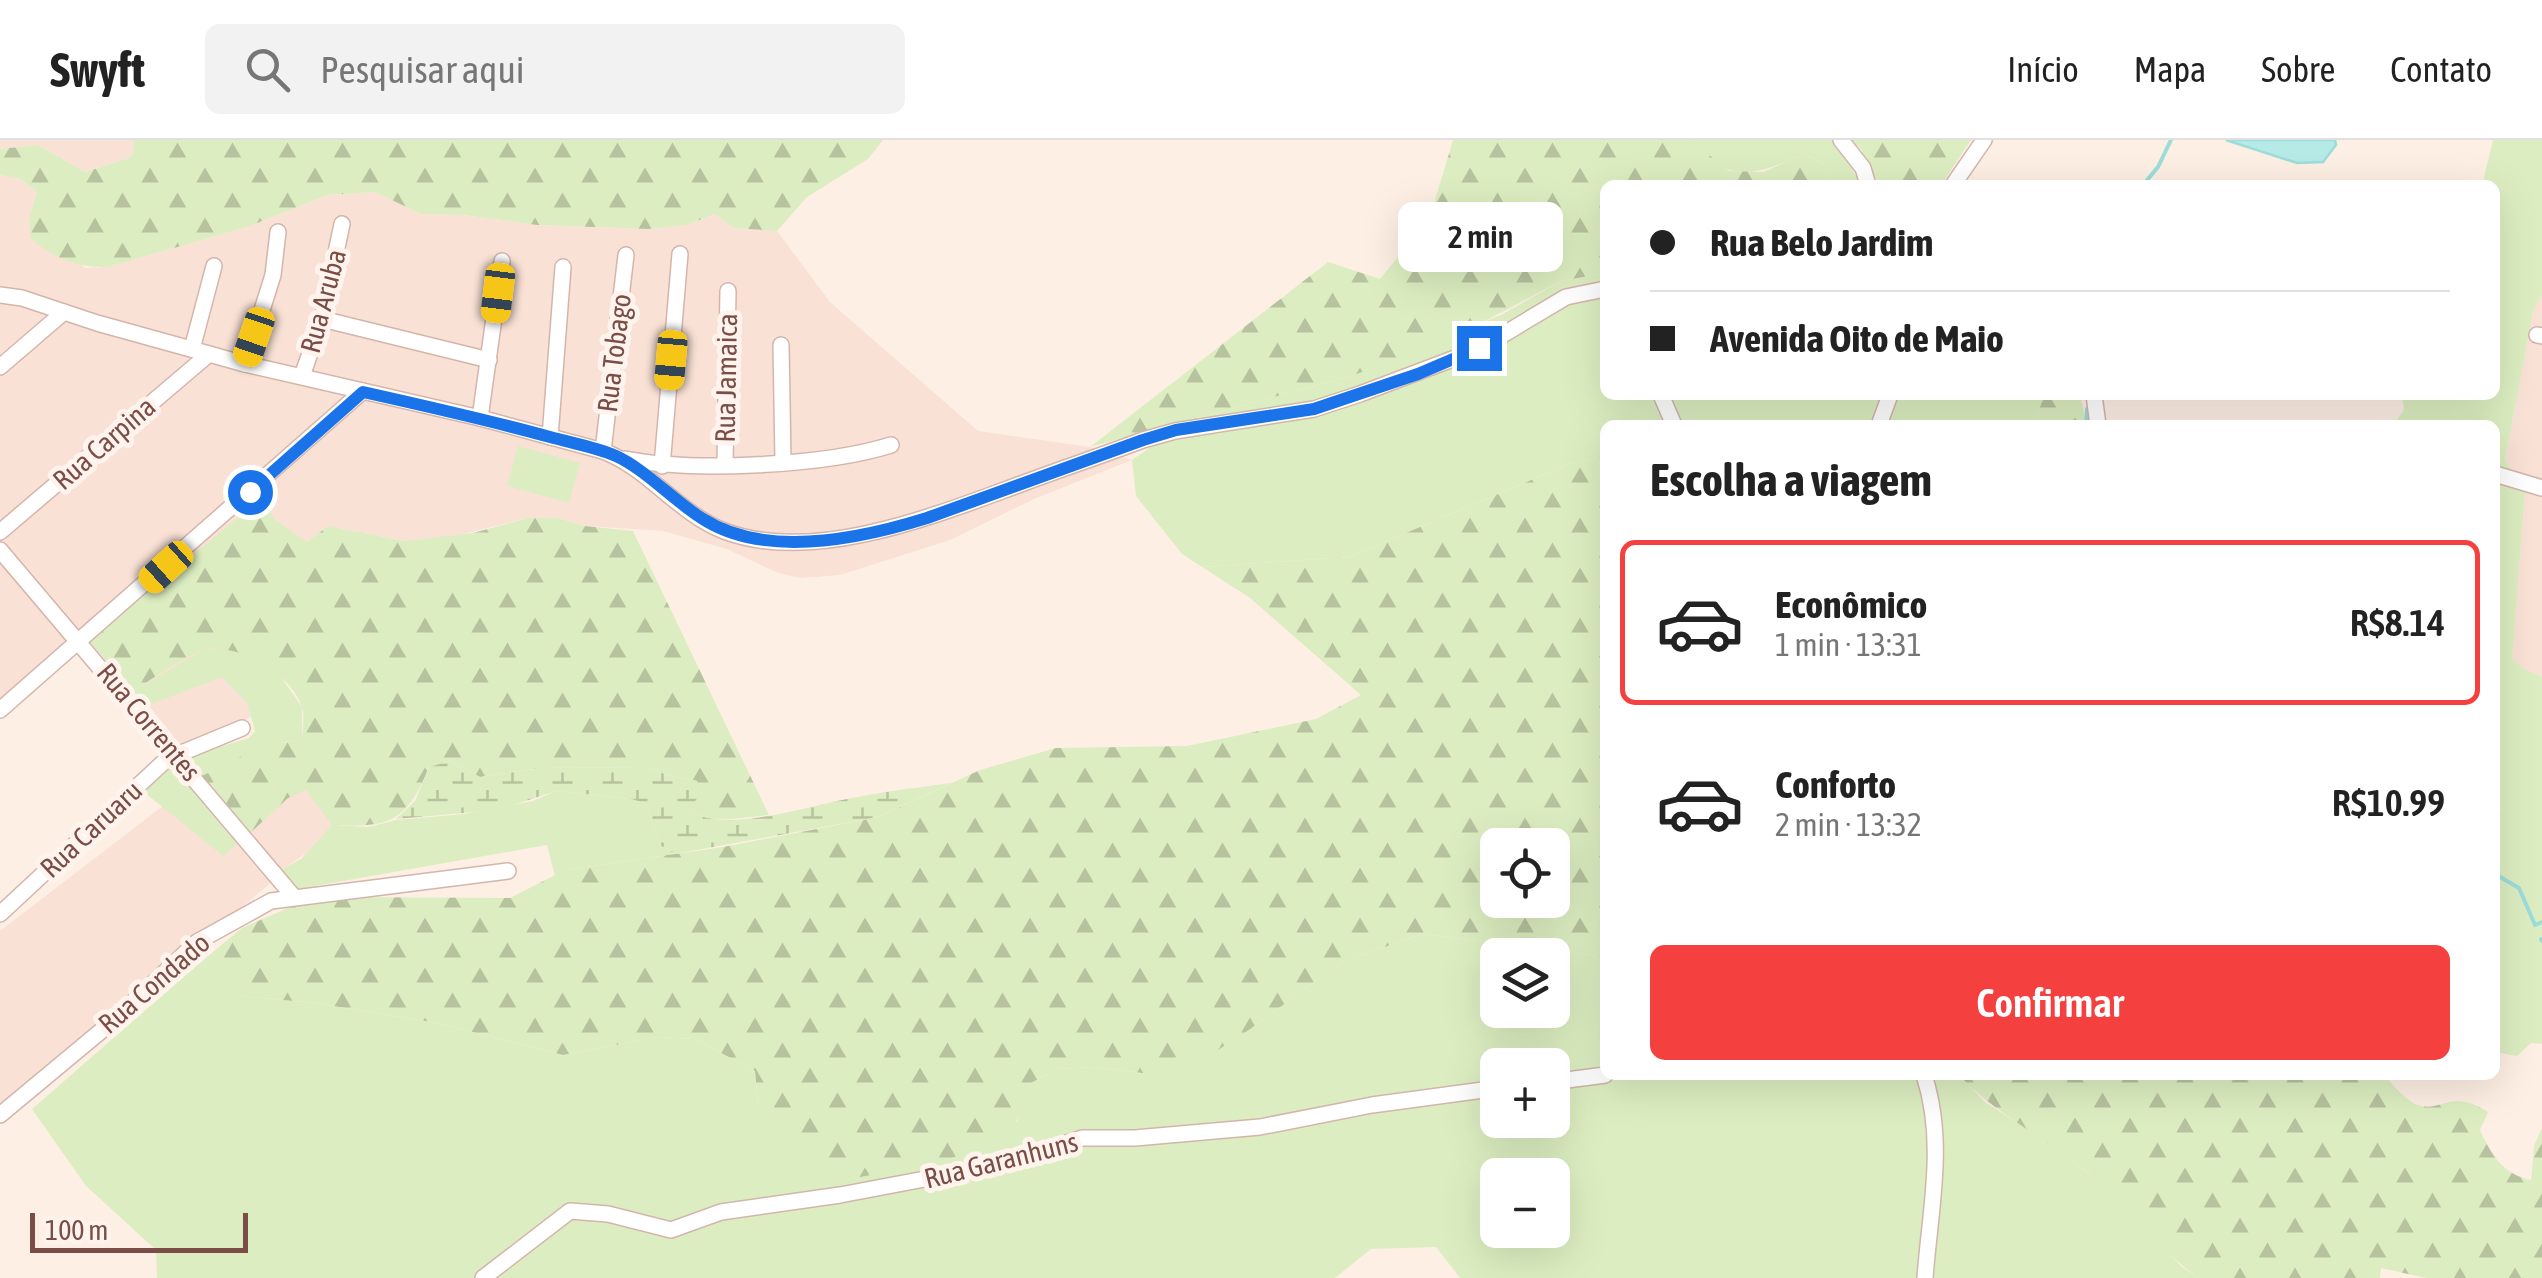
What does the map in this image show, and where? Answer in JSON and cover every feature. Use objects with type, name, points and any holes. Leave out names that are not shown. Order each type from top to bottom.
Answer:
[{"type":"street","points":[[1841,140],[1863,168],[1867,180]]},
{"type":"street","points":[[1956,180],[1984,140]]},
{"type":"street","name":"Rua Aruba","points":[[302,376],[322,320],[342,224]]},
{"type":"street","points":[[245,364],[273,275],[278,232]]},
{"type":"street","points":[[662,466],[680,254]]},
{"type":"street","name":"Rua Tobago","points":[[603,452],[626,255]]},
{"type":"street","points":[[480,418],[502,261]]},
{"type":"street","points":[[192,349],[214,266]]},
{"type":"street","points":[[550,438],[563,267]]},
{"type":"street","points":[[621,458],[682,506],[724,530],[770,540],[800,541],[872,532],[953,510],[1176,430],[1314,409],[1360,394],[1479,348],[1566,297],[1600,290]]},
{"type":"street","name":"Rua Jamaica","points":[[724,464],[728,292]]},
{"type":"street","points":[[0,296],[22,298],[245,364],[480,418],[662,466],[843,457],[890,445]]},
{"type":"street","points":[[0,367],[64,312]]},
{"type":"street","points":[[322,320],[489,360]]},
{"type":"street","points":[[781,345],[783,461]]},
{"type":"street","name":"Rua Carpina","points":[[0,532],[208,354]]},
{"type":"street","points":[[0,710],[363,392]]},
{"type":"street","points":[[2500,475],[2542,488]]},
{"type":"street","name":"Rua Correntes","points":[[0,550],[294,898]]},
{"type":"street","name":"Rua Caruaru","points":[[0,914],[166,759],[242,728]]},
{"type":"street","name":"Rua Condado","points":[[0,1115],[113,1020],[197,942],[271,900],[508,871]]},
{"type":"street","points":[[1570,1080],[1600,1076]]},
{"type":"street","points":[[1924,1278],[1936,1130],[1925,1080]]},
{"type":"street","name":"Rua Garanhuns","points":[[483,1278],[570,1211],[608,1214],[671,1230],[739,1208],[840,1195],[1004,1164],[1082,1138],[1174,1135],[1260,1126],[1480,1090]]},
{"type":"shaded area","points":[[0,140],[134,140],[132,157],[85,172],[38,145],[0,149]]},
{"type":"shaded area","points":[[0,175],[21,179],[37,192],[29,218],[85,268],[108,267],[247,227],[328,195],[375,192],[421,214],[537,225],[648,229],[686,225],[715,214],[733,228],[777,231],[830,302],[978,431],[1090,447],[1132,460],[1034,499],[950,540],[840,575],[800,578],[778,573],[727,549],[663,531],[586,526],[558,518],[528,518],[439,540],[405,541],[328,526],[307,542],[290,533],[256,713],[191,759],[95,638],[78,642],[0,552]]},
{"type":"shaded area","points":[[2542,295],[2542,676],[2512,659],[2525,492],[2505,461],[2533,312]]},
{"type":"shaded area","points":[[0,558],[67,639],[0,699]]},
{"type":"shaded area","points":[[267,730],[342,828],[279,872],[202,778]]},
{"type":"shaded area","points":[[194,782],[274,880],[0,1111],[0,931]]},
{"type":"green space","points":[[134,140],[883,140],[868,159],[807,197],[777,231],[733,228],[715,214],[686,225],[648,229],[537,225],[421,214],[375,192],[328,195],[247,227],[108,267],[67,261],[31,239],[29,218],[37,192],[21,179],[0,175],[0,149],[38,145],[85,172],[132,157]]},
{"type":"green space","points":[[1453,140],[1691,140],[1729,171],[1764,172],[1805,153],[1824,165],[1832,180],[1600,180],[1600,274],[1561,281],[1443,343],[1351,376],[1090,447],[1328,262],[1380,279],[1430,217]]},
{"type":"green space","points":[[1691,140],[1832,140],[1842,149],[1858,180],[1832,180],[1824,165],[1805,153],[1744,172],[1730,170],[1704,155]]},
{"type":"green space","points":[[1851,140],[1971,140],[1944,180],[1876,180],[1861,149]]},
{"type":"green space","points":[[2493,140],[2542,140],[2542,295],[2533,312],[2505,460],[2525,492],[2512,659],[2542,676],[2542,1044],[2531,1043],[2517,1056],[2500,1053],[2500,420],[2397,420],[2404,410],[2403,400],[2500,400],[2500,180],[2483,180]]},
{"type":"green space","points":[[1600,274],[1600,400],[2042,400],[2036,420],[1600,420],[1600,457],[1569,464],[1349,557],[1202,567],[1182,554],[1136,496],[1132,460],[1189,420],[1351,376],[1503,314],[1561,281]]},
{"type":"green space","points":[[2042,400],[2081,400],[2086,420],[2036,420]]},
{"type":"green space","points":[[518,446],[580,463],[569,503],[507,486]]},
{"type":"green space","points":[[1600,457],[1600,956],[1570,953],[1570,938],[1480,938],[1480,941],[1422,934],[1342,962],[1185,1071],[1057,1069],[1031,1083],[1013,1126],[980,1148],[934,1163],[844,1180],[787,1143],[758,1104],[755,1071],[695,1039],[657,1037],[563,1055],[437,1023],[315,1003],[240,996],[202,961],[242,928],[297,904],[340,897],[510,898],[565,870],[723,847],[878,817],[980,770],[1056,748],[1187,746],[1316,719],[1361,695],[1250,598],[1202,567],[1349,557],[1569,464]]},
{"type":"green space","points":[[264,496],[274,519],[307,542],[328,526],[405,541],[473,533],[528,518],[558,518],[585,526],[633,531],[769,815],[727,819],[697,814],[689,809],[697,781],[647,767],[540,768],[480,777],[450,761],[429,767],[413,800],[394,818],[369,825],[332,825],[306,790],[288,798],[249,834],[202,776],[262,746],[302,739],[302,708],[287,683],[245,655],[214,649],[184,659],[133,691],[89,641]]},
{"type":"green space","points":[[229,649],[258,660],[279,674],[302,707],[302,739],[262,746],[249,834],[223,856],[140,789],[170,762],[249,738],[255,731],[247,703],[222,677],[146,706],[133,691],[203,650]]},
{"type":"green space","points":[[450,761],[480,777],[540,768],[647,767],[697,781],[702,792],[689,809],[720,820],[762,817],[951,783],[878,817],[675,854],[660,845],[646,804],[632,799],[556,791],[498,810],[396,819],[415,801],[429,767]]},
{"type":"green space","points":[[556,791],[646,804],[660,845],[675,854],[565,870],[555,876],[547,845],[298,889],[281,870],[301,859],[332,825],[369,827],[396,820],[464,814],[533,801]]},
{"type":"green space","points":[[1422,934],[1480,941],[1480,1028],[1570,1028],[1570,953],[1600,956],[1600,1080],[1964,1080],[1986,1103],[2050,1143],[2088,1173],[2181,1266],[2198,1278],[1460,1278],[1436,1247],[1371,1249],[1335,1278],[157,1278],[156,1250],[86,1186],[32,1109],[202,961],[241,996],[315,1003],[437,1023],[563,1055],[657,1037],[695,1039],[755,1071],[758,1104],[1017,1122],[1031,1083],[1057,1069],[1094,1067],[1142,1073],[1246,1032],[1342,962]]},
{"type":"green space","points":[[1964,1080],[2389,1080],[2415,1104],[2432,1106],[2455,1101],[2475,1105],[2488,1112],[2480,1130],[2489,1148],[2506,1168],[2521,1177],[2531,1180],[2534,1146],[2542,1128],[2542,1278],[2426,1278],[2381,1268],[2380,1278],[2198,1278],[2087,1172]]},
{"type":"water","points":[[2226,140],[2335,140],[2336,145],[2323,162],[2297,163]]},
{"type":"waterway","points":[[2147,180],[2171,140]]},
{"type":"waterway","points":[[2086,420],[2087,409]]},
{"type":"waterway","points":[[2500,877],[2519,888],[2535,925],[2542,922]]},
{"type":"route","points":[[250,492],[363,392],[480,418],[621,458],[705,521],[744,536],[800,541],[845,536],[897,528],[1176,430],[1314,409],[1418,374],[1479,348]]}]
